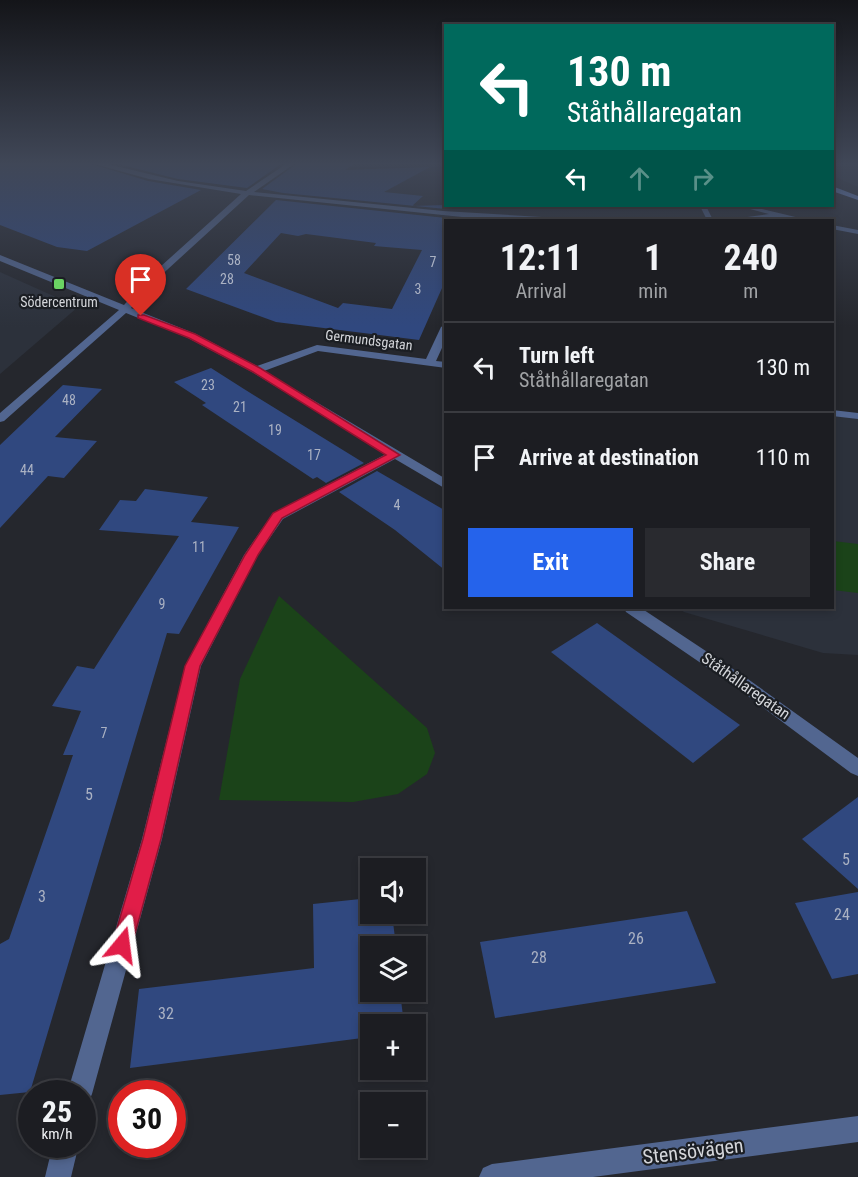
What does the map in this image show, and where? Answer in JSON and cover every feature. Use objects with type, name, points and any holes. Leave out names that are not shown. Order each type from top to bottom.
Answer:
[{"type":"street","points":[[0,419],[124,310],[153,278],[221,217]]},
{"type":"street","points":[[463,217],[482,219]]},
{"type":"street","points":[[748,219],[764,217]]},
{"type":"street","points":[[834,227],[858,232]]},
{"type":"street","points":[[1,260],[192,336],[256,370],[394,455],[444,483]]},
{"type":"street","points":[[430,363],[444,332]]},
{"type":"street","name":"Germundsgatan","points":[[256,370],[317,348],[444,364]]},
{"type":"street","points":[[834,413],[858,416]]},
{"type":"street","points":[[83,1080],[152,839],[193,666],[251,555],[278,516],[394,455]]},
{"type":"street","name":"Ståthållaregatan","points":[[632,609],[739,681],[858,768]]},
{"type":"street","name":"Stensövägen","points":[[492,1177],[858,1130]]},
{"type":"street","points":[[58,1177],[63,1158]]},
{"type":"shaded area","points":[[0,272],[78,307],[0,374]]},
{"type":"shaded area","points":[[834,413],[858,416],[858,655],[823,653],[680,609],[834,609]]},
{"type":"green space","points":[[834,541],[858,544],[858,593],[834,590]]},
{"type":"green space","points":[[279,596],[427,728],[435,753],[427,774],[398,794],[353,802],[219,800],[240,679]]},
{"type":"building","points":[[0,217],[151,217],[87,251],[57,247],[0,225]]},
{"type":"building","points":[[259,217],[446,218],[444,219],[444,284],[419,340],[276,322],[186,289]],"holes":[[[281,233],[298,236],[306,234],[376,243],[374,246],[422,250],[392,309],[343,303],[338,308],[244,273]]]},
{"type":"building","points":[[211,368],[364,463],[326,483],[317,477],[313,479],[202,405],[206,403],[174,382]]},
{"type":"building","points":[[63,385],[102,389],[55,437],[97,441],[64,478],[48,476],[0,528],[0,445]]},
{"type":"building","points":[[377,471],[444,510],[444,569],[395,530],[339,492]]},
{"type":"building","points":[[145,489],[208,497],[191,522],[239,527],[179,634],[167,633],[34,1080],[18,1080],[18,1093],[0,1095],[0,944],[9,939],[73,755],[63,755],[81,711],[52,706],[77,666],[94,669],[179,536],[99,530],[120,500],[136,501]]},
{"type":"building","points":[[597,623],[740,725],[693,763],[551,652]]},
{"type":"building","points":[[858,797],[858,889],[802,839]]},
{"type":"building","points":[[858,892],[858,974],[832,979],[795,903]]},
{"type":"building","points":[[360,899],[360,924],[393,924],[395,936],[360,936],[360,1002],[401,1002],[403,1014],[360,1014],[360,1038],[130,1068],[139,989],[314,968],[313,904]]},
{"type":"building","points":[[687,911],[716,983],[495,1018],[480,942]]},
{"type":"place","name":"Södercentrum","points":[[59,284]]},
{"type":"route","points":[[122,945],[152,839],[193,666],[251,555],[278,516],[394,455],[256,370],[192,336],[141,316]]}]
